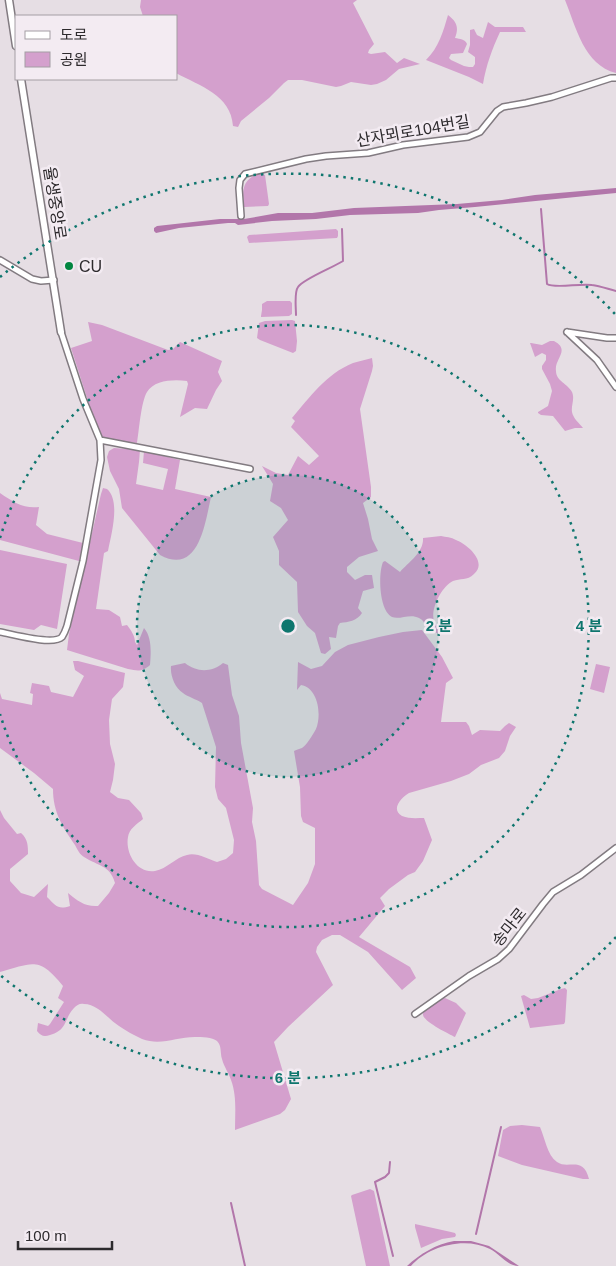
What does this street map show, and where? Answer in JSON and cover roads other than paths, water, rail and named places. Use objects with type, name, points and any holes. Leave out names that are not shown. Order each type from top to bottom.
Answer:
[{"type":"street","points":[[9,0],[15,39]]},
{"type":"street","name":"산자뫼로104번길","points":[[241,216],[240,180],[245,174],[326,156],[368,153],[404,145],[468,137],[480,132],[502,107],[552,97],[616,78]]},
{"type":"street","name":"율생중앙로","points":[[22,80],[62,332]]},
{"type":"street","points":[[0,260],[32,279],[41,281],[54,280]]},
{"type":"street","points":[[0,632],[43,640],[56,640],[63,636],[84,552],[102,460],[100,440],[62,332]]},
{"type":"street","points":[[616,338],[567,332],[597,360],[616,387]]},
{"type":"street","points":[[100,440],[250,469]]},
{"type":"street","name":"송마로","points":[[415,1014],[469,976],[498,959],[509,949],[553,892],[581,875],[616,848]]},
{"type":"waterway","points":[[541,209],[547,284],[556,286],[592,285],[616,291]]},
{"type":"waterway","points":[[296,315],[298,287],[306,280],[343,261],[342,229]]},
{"type":"waterway","points":[[476,1234],[501,1127]]},
{"type":"waterway","points":[[390,1162],[389,1173],[375,1182],[393,1256]]},
{"type":"waterway","points":[[231,1203],[245,1266]]},
{"type":"place","name":"CU","points":[[69,266]]}]
